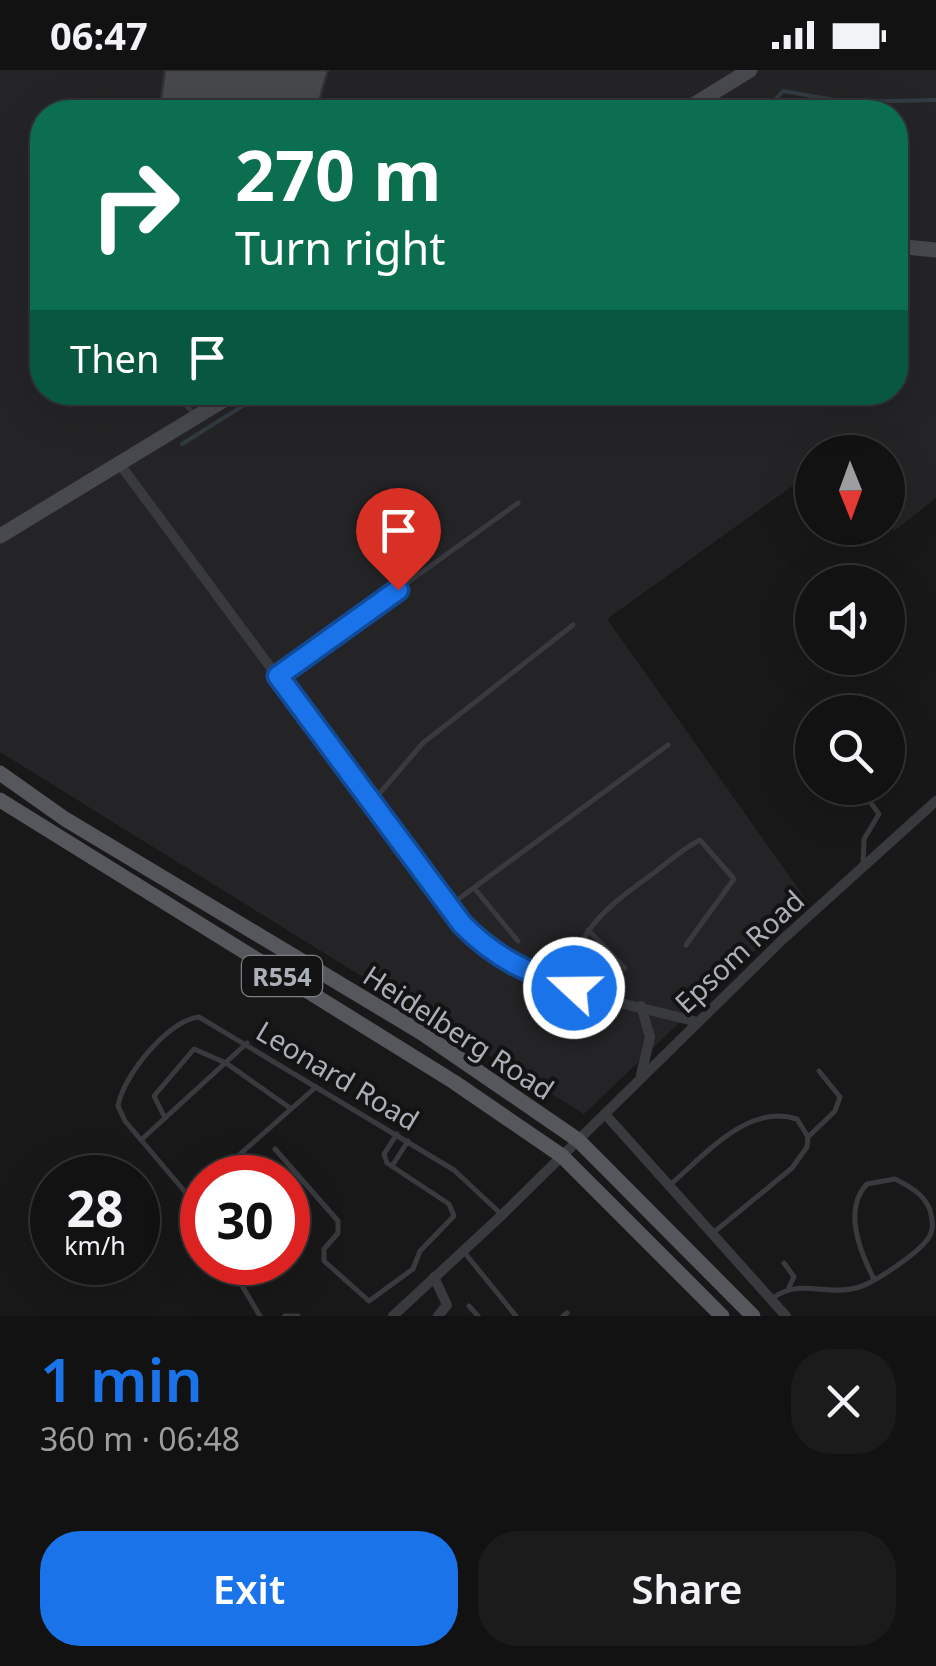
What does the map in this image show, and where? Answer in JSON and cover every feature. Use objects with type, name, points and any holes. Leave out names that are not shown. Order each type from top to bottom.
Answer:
[{"type":"main road","points":[[0,762],[65,819]]},
{"type":"main road","name":"Heidelberg Road","points":[[0,773],[65,819],[422,1033],[578,1140],[753,1316]]},
{"type":"main road","name":"Heidelberg Road","points":[[0,800],[454,1082],[562,1156],[722,1316]]},
{"type":"street","points":[[701,100],[750,70]]},
{"type":"street","points":[[908,247],[936,250]]},
{"type":"street","points":[[0,536],[216,405]]},
{"type":"street","points":[[119,463],[448,907],[494,955],[574,988],[696,1022]]},
{"type":"street","name":"Epsom Road","points":[[394,1316],[696,1022],[936,801]]},
{"type":"street","points":[[640,1006],[650,1037],[641,1076]]},
{"type":"street","points":[[605,1114],[786,1316]]},
{"type":"street","points":[[434,1277],[447,1305],[438,1316]]},
{"type":"lane","points":[[186,405],[196,418]]},
{"type":"lane","points":[[278,676],[518,503]]},
{"type":"lane","points":[[372,802],[423,743],[573,625]]},
{"type":"lane","points":[[448,907],[668,745]]},
{"type":"lane","points":[[863,867],[864,838],[879,814],[872,805]]},
{"type":"lane","points":[[574,988],[576,954],[605,909],[700,840],[734,879],[686,944]]},
{"type":"lane","points":[[474,888],[518,941]]},
{"type":"lane","points":[[588,930],[625,968]]},
{"type":"lane","name":"Leonard Road","points":[[140,1140],[118,1106],[128,1078],[169,1030],[190,1018],[210,1021],[454,1170],[502,1215]]},
{"type":"lane","points":[[180,1186],[140,1140],[248,1044]]},
{"type":"lane","points":[[165,1118],[154,1096],[190,1053],[198,1050],[226,1063],[290,1108]]},
{"type":"lane","points":[[808,1137],[835,1112],[840,1097],[818,1071]]},
{"type":"lane","points":[[238,1155],[316,1086]]},
{"type":"lane","points":[[668,1186],[732,1132],[762,1117],[778,1114],[797,1119],[808,1137],[807,1147],[792,1168],[711,1235]]},
{"type":"lane","points":[[275,1149],[338,1221],[338,1232],[324,1249],[324,1261],[369,1301],[413,1269],[420,1251],[454,1216],[449,1204],[392,1166],[384,1154],[397,1134]]},
{"type":"lane","points":[[392,1166],[408,1141]]},
{"type":"lane","points":[[789,1288],[860,1287],[874,1279],[926,1242],[932,1230],[926,1202],[895,1179],[867,1184],[856,1204],[861,1248],[874,1279]]},
{"type":"lane","points":[[464,1252],[516,1316]]},
{"type":"lane","points":[[770,1300],[789,1288],[794,1277],[784,1263]]},
{"type":"lane","points":[[242,1285],[260,1316]]},
{"type":"lane","points":[[469,1306],[478,1316]]},
{"type":"lane","points":[[285,1316],[298,1316]]},
{"type":"shaded area","points":[[0,70],[936,70],[936,498],[905,522],[905,435],[795,435],[795,484],[607,619],[807,901],[584,1114],[0,752]]},
{"type":"building","points":[[165,70],[328,70],[319,100],[161,100]]},
{"type":"waterway","points":[[775,100],[783,91],[835,100]]},
{"type":"waterway","points":[[908,101],[936,100]]},
{"type":"waterway","points":[[182,444],[244,405]]},
{"type":"route","points":[[398,590],[278,676],[462,924],[494,955],[511,965],[574,988]]}]
